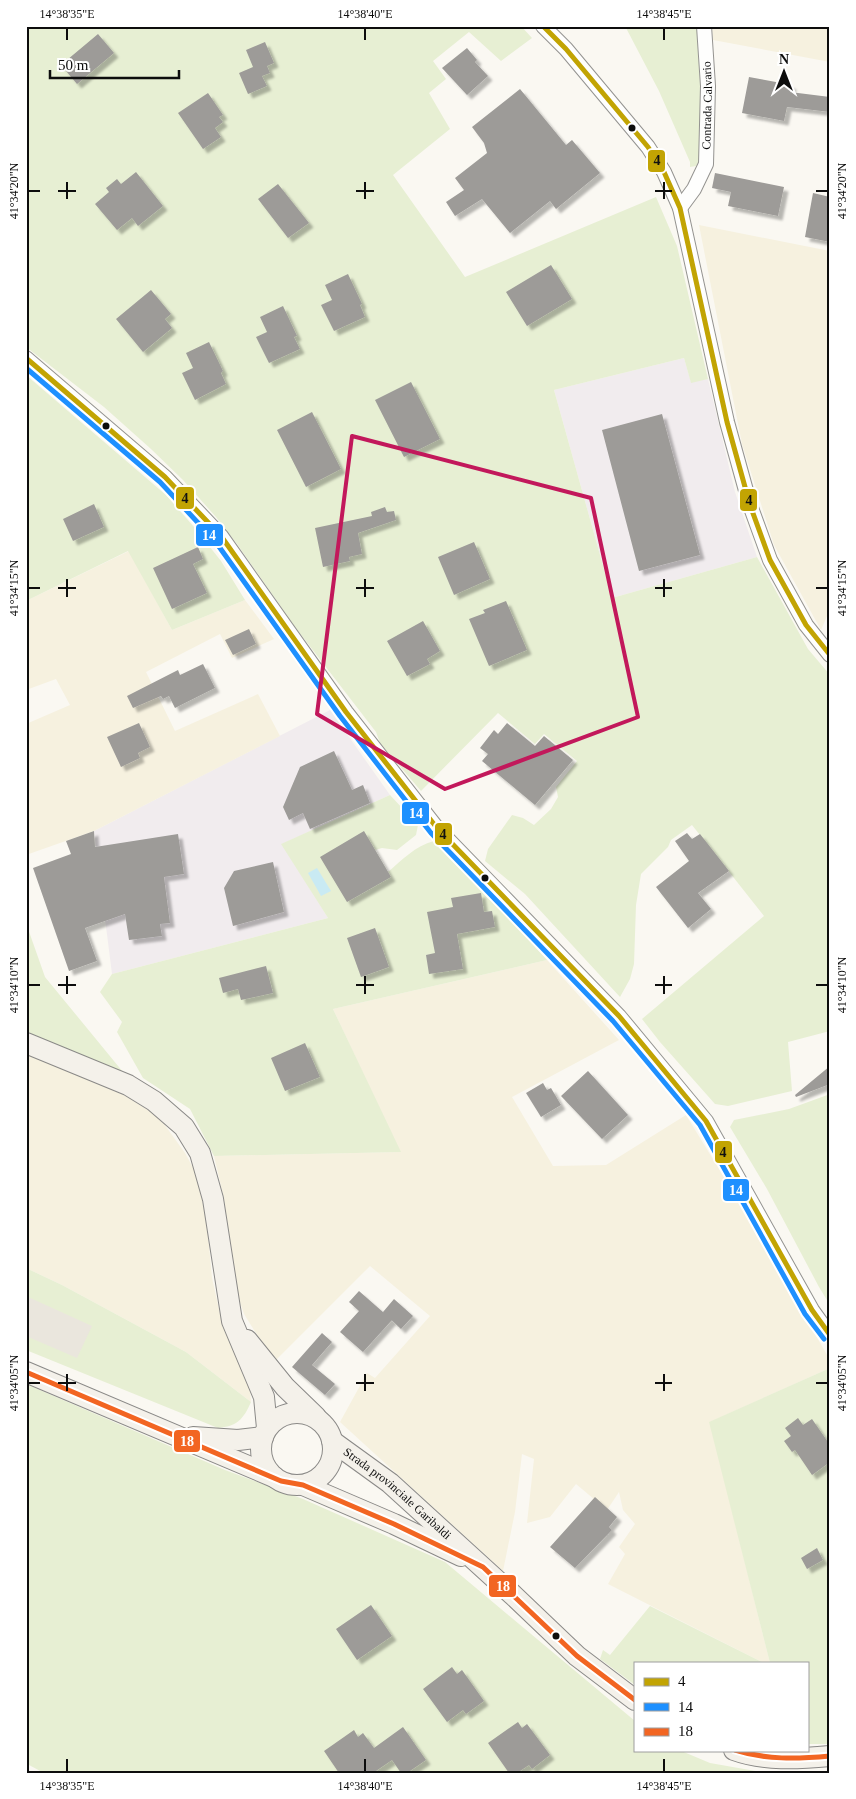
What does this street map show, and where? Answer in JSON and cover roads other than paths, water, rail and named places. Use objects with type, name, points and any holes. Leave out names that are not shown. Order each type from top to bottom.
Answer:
[{"type":"main road","points":[[26,1043],[128,1085],[154,1101],[184,1127],[200,1153],[213,1199],[232,1321],[264,1397],[265,1433],[261,1451],[265,1465],[274,1476]]},
{"type":"main road","points":[[26,1372],[274,1476],[288,1484],[304,1484],[317,1479],[327,1469],[333,1456],[332,1441],[328,1429],[285,1387],[232,1321]]},
{"type":"main road","points":[[179,1436],[238,1440],[265,1433],[278,1418],[291,1413],[306,1414],[319,1420]]},
{"type":"main road","name":"Strada provinciale Garibaldi","points":[[332,1441],[390,1483],[577,1656],[634,1699]]},
{"type":"main road","name":"Strada provinciale Garibaldi","points":[[304,1484],[394,1524],[483,1567]]},
{"type":"main road","points":[[739,1752],[749,1756],[799,1759],[830,1756]]},
{"type":"street","points":[[543,26],[566,49],[648,148],[664,172],[680,208],[727,422],[750,505],[770,560],[806,625],[830,655]]},
{"type":"street","name":"Contrada Calvario","points":[[680,208],[694,189],[706,164],[708,86],[704,26]]},
{"type":"street","points":[[26,358],[165,477],[221,536],[346,712],[437,828],[619,1016],[706,1121],[812,1310],[830,1335]]},
{"type":"water","points":[[317,868],[331,891],[321,896],[308,873]]}]
